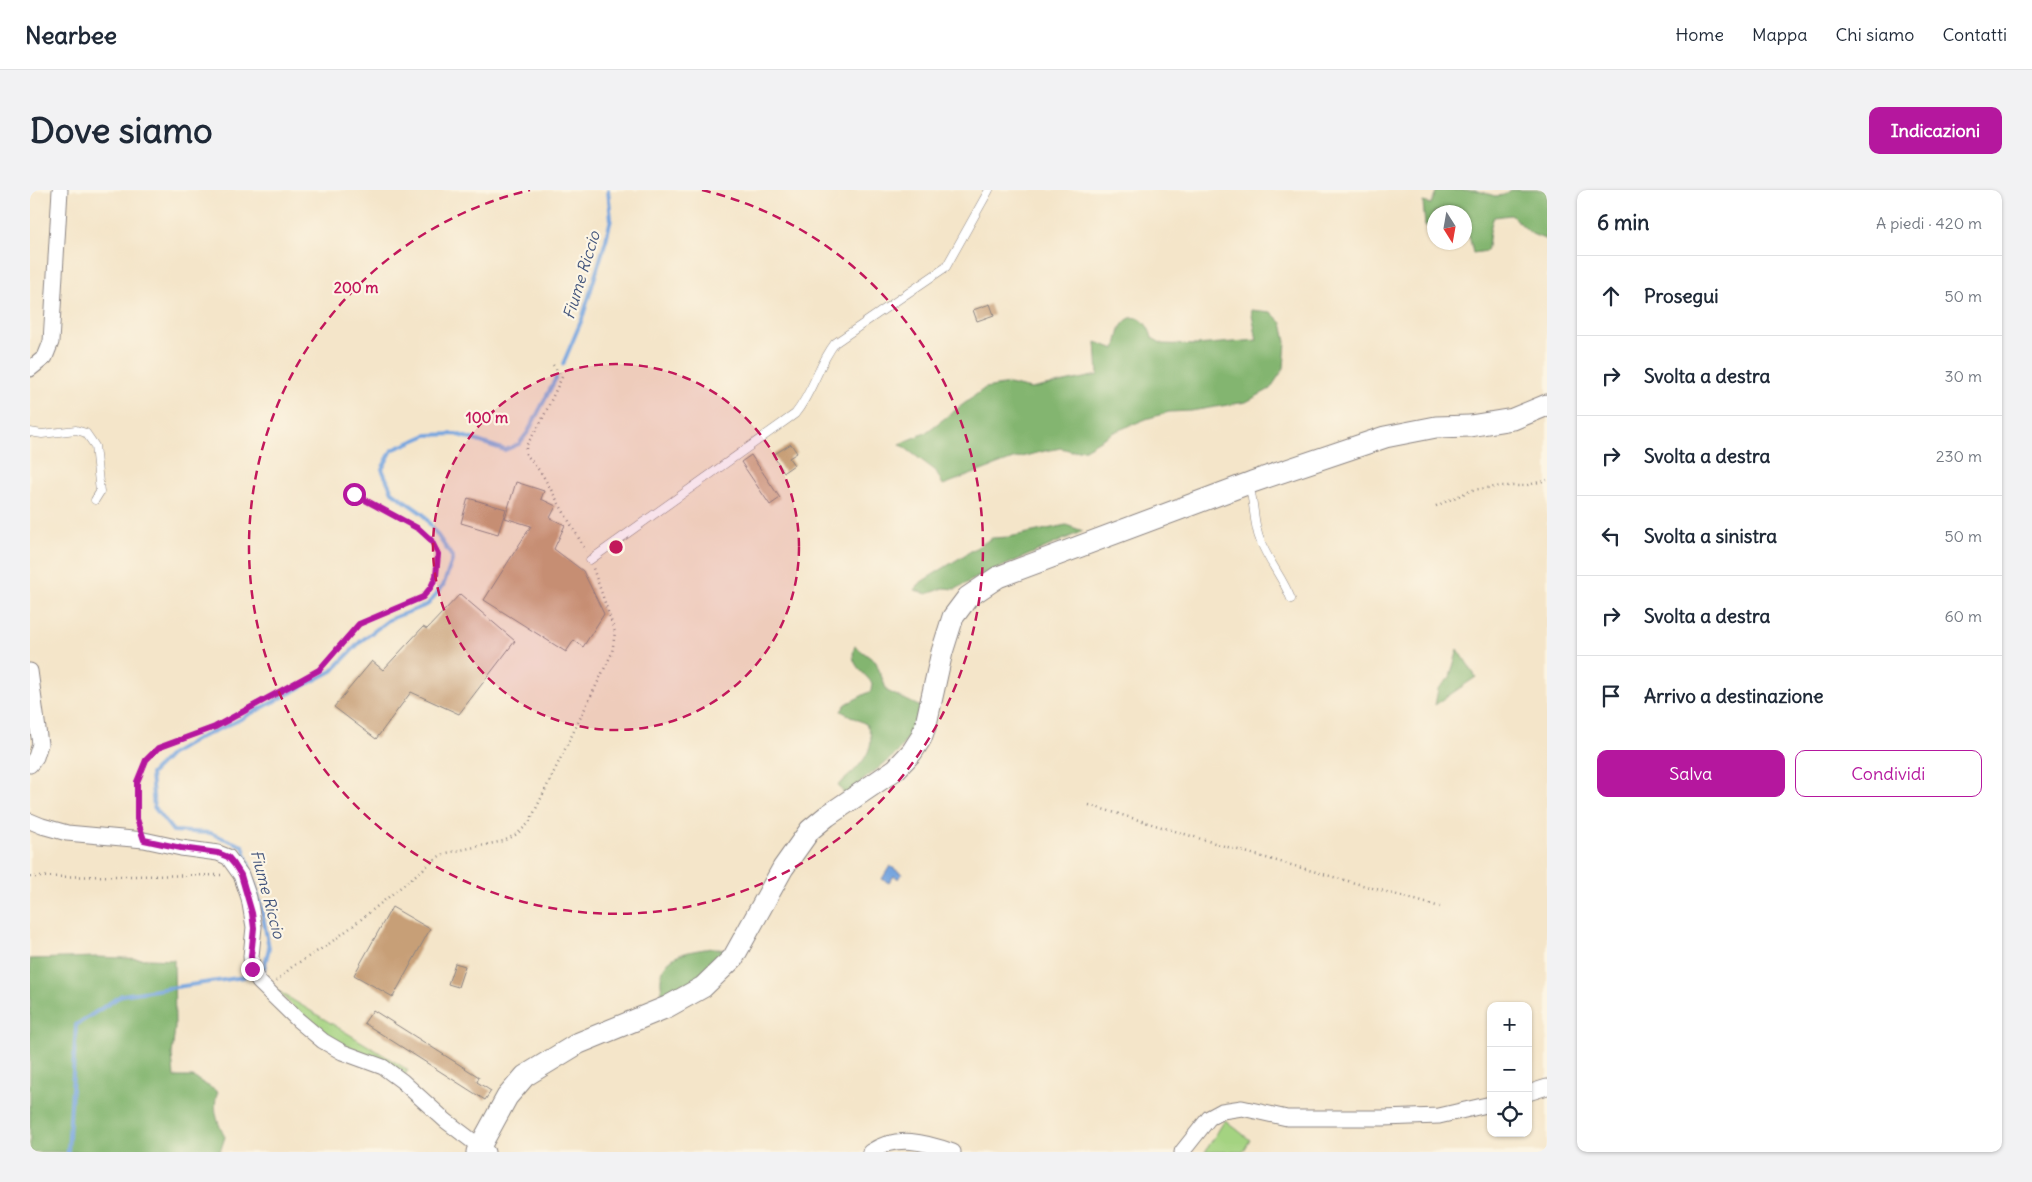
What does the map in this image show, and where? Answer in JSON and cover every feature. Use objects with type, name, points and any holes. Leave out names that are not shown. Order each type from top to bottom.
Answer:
[{"type":"street","points":[[30,369],[44,357],[51,342],[60,190]]},
{"type":"street","points":[[30,821],[67,833],[144,840],[218,853],[228,857],[241,875],[252,913],[254,928],[251,956],[252,969],[263,986],[323,1041],[342,1052],[383,1068],[402,1081],[481,1150],[507,1097],[525,1076],[579,1043],[667,1007],[703,987],[733,958],[783,868],[810,830],[827,816],[896,769],[906,760],[921,738],[947,633],[953,617],[968,597],[998,578],[1248,484],[1385,436],[1436,426],[1470,426],[1513,420],[1547,405]]},
{"type":"street","points":[[30,671],[40,744],[36,757],[30,765]]},
{"type":"street","points":[[1531,1092],[1547,1087]]},
{"type":"street","points":[[1182,1152],[1209,1118],[1228,1110],[1242,1108],[1287,1118],[1383,1118],[1439,1116],[1487,1105]]},
{"type":"street","points":[[870,1152],[904,1140],[928,1143],[953,1152]]},
{"type":"lane","points":[[590,560],[795,414],[806,401],[824,357],[835,343],[946,267],[989,190]]},
{"type":"lane","points":[[30,432],[42,434],[76,430],[86,433],[95,446],[100,492],[95,500]]},
{"type":"lane","points":[[1248,484],[1254,500],[1259,537],[1286,585],[1291,599]]},
{"type":"path","points":[[263,986],[275,983],[293,966],[333,940],[438,857],[446,853],[504,842],[529,823],[612,653],[615,632],[590,560],[580,538],[542,474],[526,454],[526,446],[540,424],[562,377],[552,365]]},
{"type":"path","points":[[1436,506],[1472,490],[1502,486],[1524,486],[1547,480]]},
{"type":"path","points":[[144,840],[137,819],[137,782],[146,760],[158,748],[215,727],[319,670],[359,624],[423,597],[431,587],[436,576],[438,554],[431,540],[419,529],[354,494]]},
{"type":"path","points":[[1089,805],[1231,848],[1440,906]]},
{"type":"path","points":[[30,877],[241,875]]},
{"type":"green space","points":[[1437,190],[1475,190],[1495,196],[1504,195],[1511,190],[1547,190],[1547,240],[1532,234],[1511,215],[1494,217],[1487,251],[1473,253],[1472,205],[1427,205],[1427,226],[1425,226],[1423,202],[1431,204]]},
{"type":"green space","points":[[1251,310],[1271,312],[1282,323],[1286,342],[1284,368],[1270,389],[1246,402],[1191,411],[1169,412],[1114,432],[1085,449],[1072,451],[1061,448],[1013,459],[943,485],[936,471],[900,444],[925,433],[985,388],[1009,384],[1031,389],[1098,375],[1096,342],[1115,349],[1120,329],[1124,322],[1134,317],[1143,321],[1152,338],[1163,344],[1197,345],[1257,340]]},
{"type":"green space","points":[[1066,525],[1083,531],[972,580],[956,589],[944,588],[927,594],[915,590],[921,582],[992,538],[1009,537]]},
{"type":"green space","points":[[855,646],[876,662],[887,691],[921,707],[911,733],[897,753],[845,795],[838,785],[859,766],[869,751],[871,742],[866,724],[841,711],[846,704],[871,691],[872,683],[853,658]]},
{"type":"green space","points":[[1458,649],[1476,677],[1435,705],[1438,689],[1450,677]]},
{"type":"green space","points":[[713,948],[730,951],[716,965],[665,1002],[661,987],[661,976],[664,967],[670,960],[689,952]]},
{"type":"green space","points":[[97,957],[174,960],[175,1027],[172,1055],[174,1077],[193,1077],[218,1092],[215,1103],[216,1114],[225,1137],[220,1152],[30,1152],[30,959]]},
{"type":"green space","points":[[278,991],[408,1070],[403,1078],[326,1042]]},
{"type":"green space","points":[[1225,1120],[1250,1140],[1243,1152],[1205,1152]]},
{"type":"water","points":[[890,866],[902,874],[899,879],[894,876],[889,883],[882,879]]},
{"type":"building","points":[[990,304],[994,315],[977,321],[973,310]]},
{"type":"building","points":[[791,444],[797,453],[789,458],[794,465],[784,472],[773,455]]},
{"type":"building","points":[[751,455],[780,498],[770,505],[741,462]]},
{"type":"building","points":[[516,482],[544,491],[541,499],[556,506],[550,518],[565,525],[554,549],[583,571],[604,614],[583,647],[574,640],[566,652],[484,600],[531,526],[505,518]]},
{"type":"building","points":[[468,498],[506,509],[498,534],[461,523]]},
{"type":"building","points":[[460,594],[515,641],[459,714],[411,692],[376,739],[334,707],[372,661],[383,670],[423,627],[427,629]]},
{"type":"building","points":[[392,907],[430,929],[393,997],[354,975]]},
{"type":"building","points":[[455,963],[465,966],[458,987],[448,984]]},
{"type":"building","points":[[373,1010],[479,1077],[477,1082],[491,1091],[485,1100],[364,1023]]},
{"type":"waterway","name":"Fiume Riccio","points":[[563,364],[582,319],[606,240],[611,219],[608,190]]},
{"type":"waterway","name":"Fiume Riccio","points":[[263,972],[269,948],[261,906],[243,846],[210,833],[173,831],[154,807],[151,774],[170,755],[199,738],[235,722],[332,671],[361,641],[390,619],[427,605],[443,586],[453,558],[423,514],[392,492],[382,469],[392,450],[427,435],[456,434],[505,450],[519,444],[528,432],[556,378]]},
{"type":"waterway","name":"Fiume Riccio","points":[[68,1152],[76,1025],[122,995],[244,977]]},
{"type":"route","points":[[252,969],[251,956],[254,928],[249,898],[241,875],[228,857],[218,853],[144,840],[137,819],[137,782],[146,760],[158,748],[215,727],[319,670],[359,624],[423,597],[431,587],[436,576],[438,554],[431,540],[419,529],[354,494]]}]
